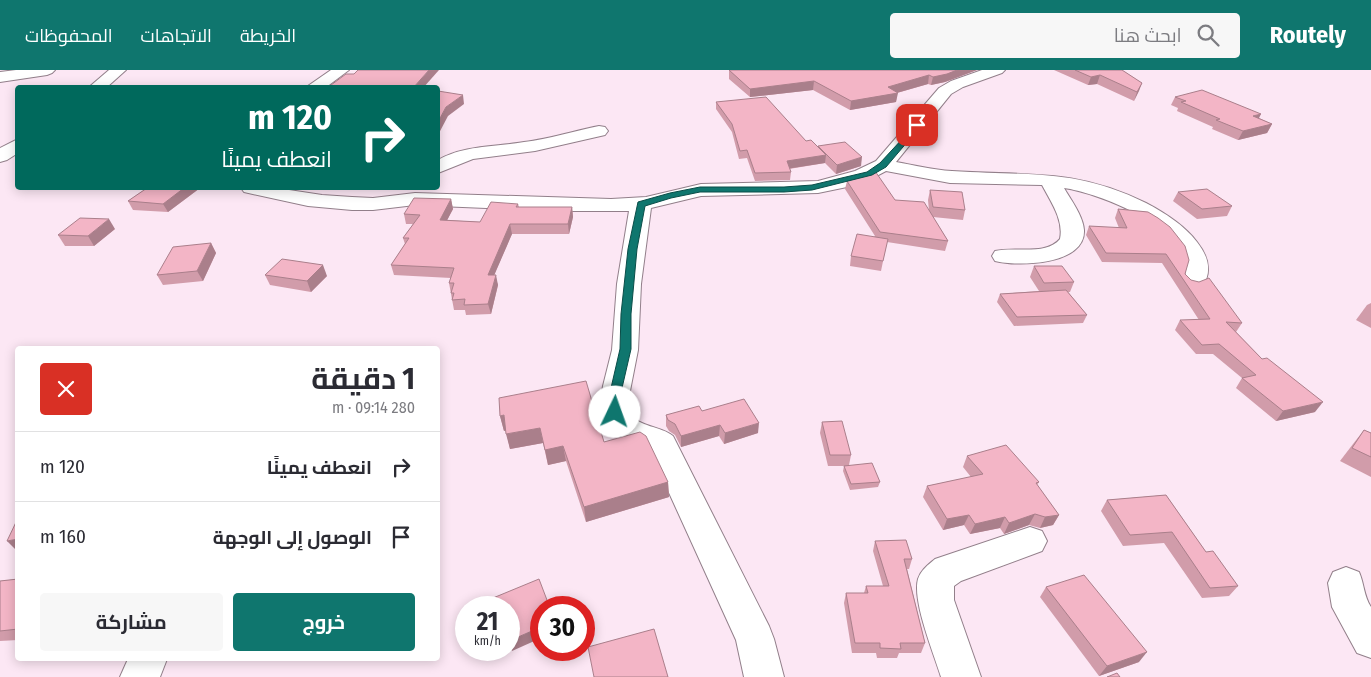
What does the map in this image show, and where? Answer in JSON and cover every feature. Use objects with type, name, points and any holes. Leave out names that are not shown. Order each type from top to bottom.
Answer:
[{"type":"street","points":[[0,77],[47,70]]},
{"type":"street","points":[[100,85],[118,70]]},
{"type":"street","points":[[318,85],[341,70]]},
{"type":"street","points":[[259,190],[285,196],[337,203],[368,204],[416,193],[527,204],[641,204],[670,195],[700,190],[784,190],[812,187],[869,174],[883,165],[945,91],[957,84],[997,70]]},
{"type":"street","points":[[440,166],[449,160],[466,155],[534,147],[599,131]]},
{"type":"street","points":[[0,135],[15,134]]},
{"type":"street","points":[[0,156],[15,146]]},
{"type":"street","points":[[0,163],[15,161]]},
{"type":"street","points":[[883,165],[949,176],[1073,183],[1104,191],[1144,210],[1175,230],[1192,249],[1198,267],[1194,282]]},
{"type":"street","points":[[1003,256],[1049,254],[1064,250],[1072,239],[1073,230],[1050,181]]},
{"type":"street","points":[[641,204],[633,249],[626,314],[625,349],[617,388],[615,412],[620,422],[626,428],[651,436],[662,444],[755,639],[764,677]]},
{"type":"street","points":[[961,677],[936,600],[936,580],[948,570],[1030,541]]},
{"type":"street","points":[[1346,584],[1350,607],[1371,640]]},
{"type":"street","points":[[140,677],[146,661]]},
{"type":"building","points":[[358,70],[429,70],[416,85],[331,85],[346,74],[354,74]]},
{"type":"building","points":[[729,70],[957,70],[933,77],[929,75],[888,87],[898,93],[851,101],[814,81],[750,89]]},
{"type":"building","points":[[1075,70],[1122,70],[1142,83],[1137,92],[1100,75],[1091,77]]},
{"type":"building","points":[[1202,90],[1261,114],[1253,116],[1272,124],[1243,131],[1216,120],[1220,119],[1181,102],[1186,101],[1175,97]]},
{"type":"building","points":[[440,91],[463,95],[446,107],[440,118]]},
{"type":"building","points":[[766,97],[806,141],[811,140],[826,155],[787,161],[791,172],[755,173],[747,150],[740,151],[732,124],[716,102]]},
{"type":"building","points":[[845,142],[862,157],[837,165],[818,146]]},
{"type":"building","points":[[875,171],[895,200],[924,202],[948,241],[880,232],[847,181]]},
{"type":"building","points":[[1207,189],[1232,206],[1202,209],[1178,192]]},
{"type":"building","points":[[144,190],[181,190],[163,204],[128,201]]},
{"type":"building","points":[[930,190],[962,192],[965,210],[933,207]]},
{"type":"building","points":[[414,198],[451,199],[440,220],[480,222],[491,202],[518,204],[516,207],[572,207],[568,224],[510,224],[488,275],[496,275],[488,304],[464,305],[465,299],[452,300],[454,293],[451,293],[454,283],[449,283],[454,268],[391,265],[409,238],[403,238],[420,215],[404,214]]},
{"type":"building","points":[[1118,209],[1148,212],[1170,227],[1185,246],[1189,260],[1185,274],[1191,280],[1199,282],[1209,278],[1242,323],[1226,322],[1262,359],[1267,358],[1323,402],[1283,411],[1242,378],[1256,375],[1219,344],[1202,345],[1180,320],[1210,319],[1166,254],[1106,253],[1089,226],[1127,228]]},
{"type":"building","points":[[80,218],[109,219],[88,236],[58,235]]},
{"type":"building","points":[[857,234],[888,239],[883,261],[851,256]]},
{"type":"building","points":[[211,243],[197,271],[157,275],[173,247]]},
{"type":"building","points":[[282,259],[323,265],[307,281],[265,275]]},
{"type":"building","points":[[1034,266],[1062,266],[1074,282],[1044,283]]},
{"type":"building","points":[[1066,290],[1087,315],[1017,317],[1000,294]]},
{"type":"building","points":[[586,381],[604,442],[640,432],[646,436],[668,482],[584,507],[563,446],[545,450],[540,428],[506,434],[504,415],[500,416],[499,398]]},
{"type":"building","points":[[744,399],[759,423],[725,433],[720,425],[681,436],[675,424],[668,420],[666,415],[699,406],[702,411]]},
{"type":"building","points":[[842,421],[851,455],[830,455],[822,422]]},
{"type":"building","points":[[1364,430],[1371,433],[1371,457],[1352,448]]},
{"type":"building","points":[[1006,445],[1039,482],[1036,483],[1059,515],[1045,517],[1035,514],[1009,523],[1005,517],[975,524],[969,515],[947,519],[927,486],[983,474],[967,456]]},
{"type":"building","points":[[872,463],[880,482],[851,484],[844,466]]},
{"type":"building","points":[[1166,495],[1206,552],[1213,551],[1238,586],[1210,588],[1172,532],[1130,535],[1107,500]]},
{"type":"building","points":[[15,524],[15,540],[7,541]]},
{"type":"building","points":[[906,540],[912,559],[904,559],[925,643],[900,643],[901,649],[880,648],[880,643],[855,643],[846,593],[868,593],[866,586],[889,586],[875,541]]},
{"type":"building","points":[[1084,575],[1147,652],[1107,666],[1046,587]]},
{"type":"building","points":[[15,579],[15,629],[0,631],[0,581]]},
{"type":"building","points":[[539,579],[545,596],[530,596],[530,632],[520,636],[520,596],[498,596]]},
{"type":"building","points":[[654,629],[668,677],[594,677],[591,661],[595,661],[595,645]]},
{"type":"building","points":[[1117,673],[1120,677],[1107,677]]},
{"type":"route","points":[[615,412],[617,388],[625,349],[626,314],[633,249],[641,204],[670,195],[700,190],[784,190],[840,182],[869,174],[883,165],[917,125]]}]
